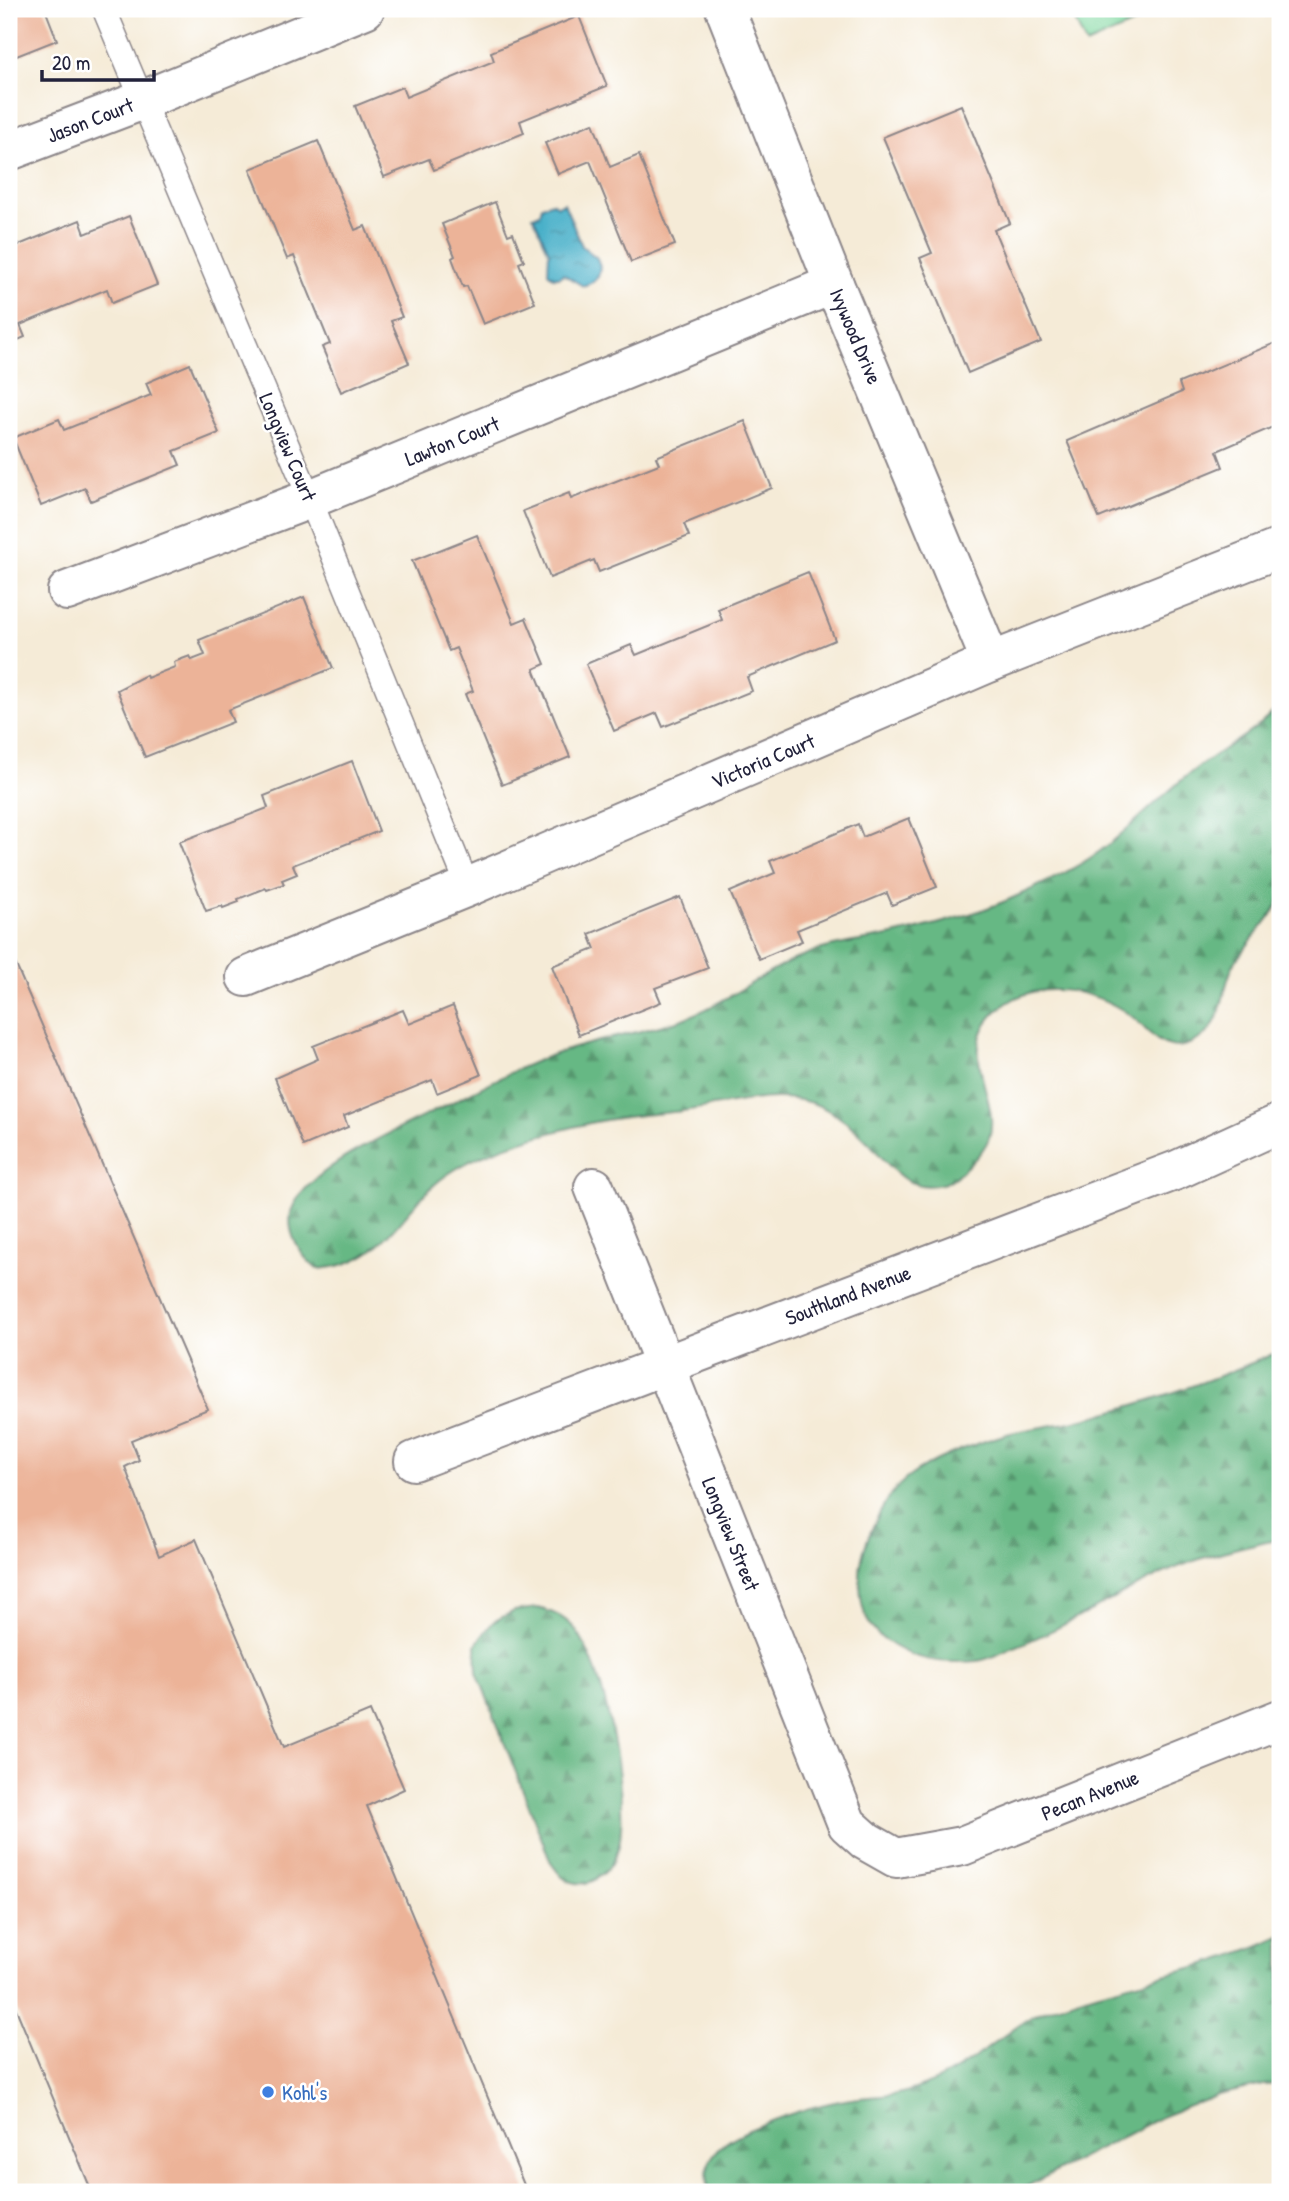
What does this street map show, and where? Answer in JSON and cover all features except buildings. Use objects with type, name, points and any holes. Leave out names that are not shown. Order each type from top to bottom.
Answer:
[{"type":"street","name":"Jason Court","points":[[9,151],[143,100],[366,9]]},
{"type":"street","name":"Ivywood Drive","points":[[725,9],[834,284],[991,662]]},
{"type":"street","name":"Lawton Court","points":[[67,591],[310,499],[834,284]]},
{"type":"street","name":"Victoria Court","points":[[246,977],[468,887],[991,662],[1280,548]]},
{"type":"street","name":"Southland Avenue","points":[[414,1461],[1177,1170],[1280,1124]]},
{"type":"street","name":"Longview Street","points":[[594,1187],[847,1824],[866,1841],[896,1858]]},
{"type":"street","name":"Pecan Avenue","points":[[896,1858],[962,1846],[1280,1719]]},
{"type":"lane","name":"Longview Court","points":[[104,9],[310,499],[468,887]]},
{"type":"green space","points":[[1070,9],[1143,9],[1147,18],[1086,45]]},
{"type":"green space","points":[[1280,704],[1280,899],[1273,913],[1233,966],[1220,1011],[1212,1027],[1194,1042],[1175,1047],[1154,1038],[1130,1015],[1115,1006],[1081,993],[1046,990],[1012,1000],[998,1010],[985,1026],[979,1042],[979,1058],[990,1107],[989,1138],[974,1160],[950,1180],[929,1186],[908,1181],[853,1127],[835,1114],[805,1101],[771,1098],[598,1121],[510,1145],[472,1160],[440,1180],[374,1249],[358,1258],[340,1266],[317,1269],[298,1247],[290,1220],[296,1201],[324,1172],[365,1146],[541,1059],[683,1019],[804,956],[831,947],[893,935],[957,918],[1042,884],[1098,853],[1183,779],[1251,731]]},
{"type":"green space","points":[[1280,1351],[1280,1538],[1178,1567],[1051,1631],[981,1660],[951,1662],[916,1656],[883,1639],[871,1626],[861,1595],[860,1578],[864,1551],[883,1508],[901,1484],[920,1469],[944,1457],[1015,1432],[1075,1421],[1153,1399]]},
{"type":"green space","points":[[537,1608],[552,1612],[574,1628],[596,1671],[612,1730],[620,1791],[620,1840],[618,1850],[608,1868],[602,1875],[585,1883],[565,1879],[551,1863],[477,1672],[476,1644],[493,1622],[514,1611]]},
{"type":"green space","points":[[1280,1936],[1280,2084],[1218,2095],[1161,2117],[1016,2192],[710,2192],[708,2170],[715,2153],[721,2146],[749,2130],[820,2105],[918,2088],[961,2067],[1034,2015],[1103,1991],[1222,1959]]},
{"type":"water","points":[[552,202],[557,206],[564,203],[582,246],[597,258],[600,267],[598,277],[591,283],[583,286],[563,274],[553,277],[548,272],[549,252],[533,216],[540,213],[542,206]]},
{"type":"place","name":"Kohl's","points":[[268,2092]]}]
